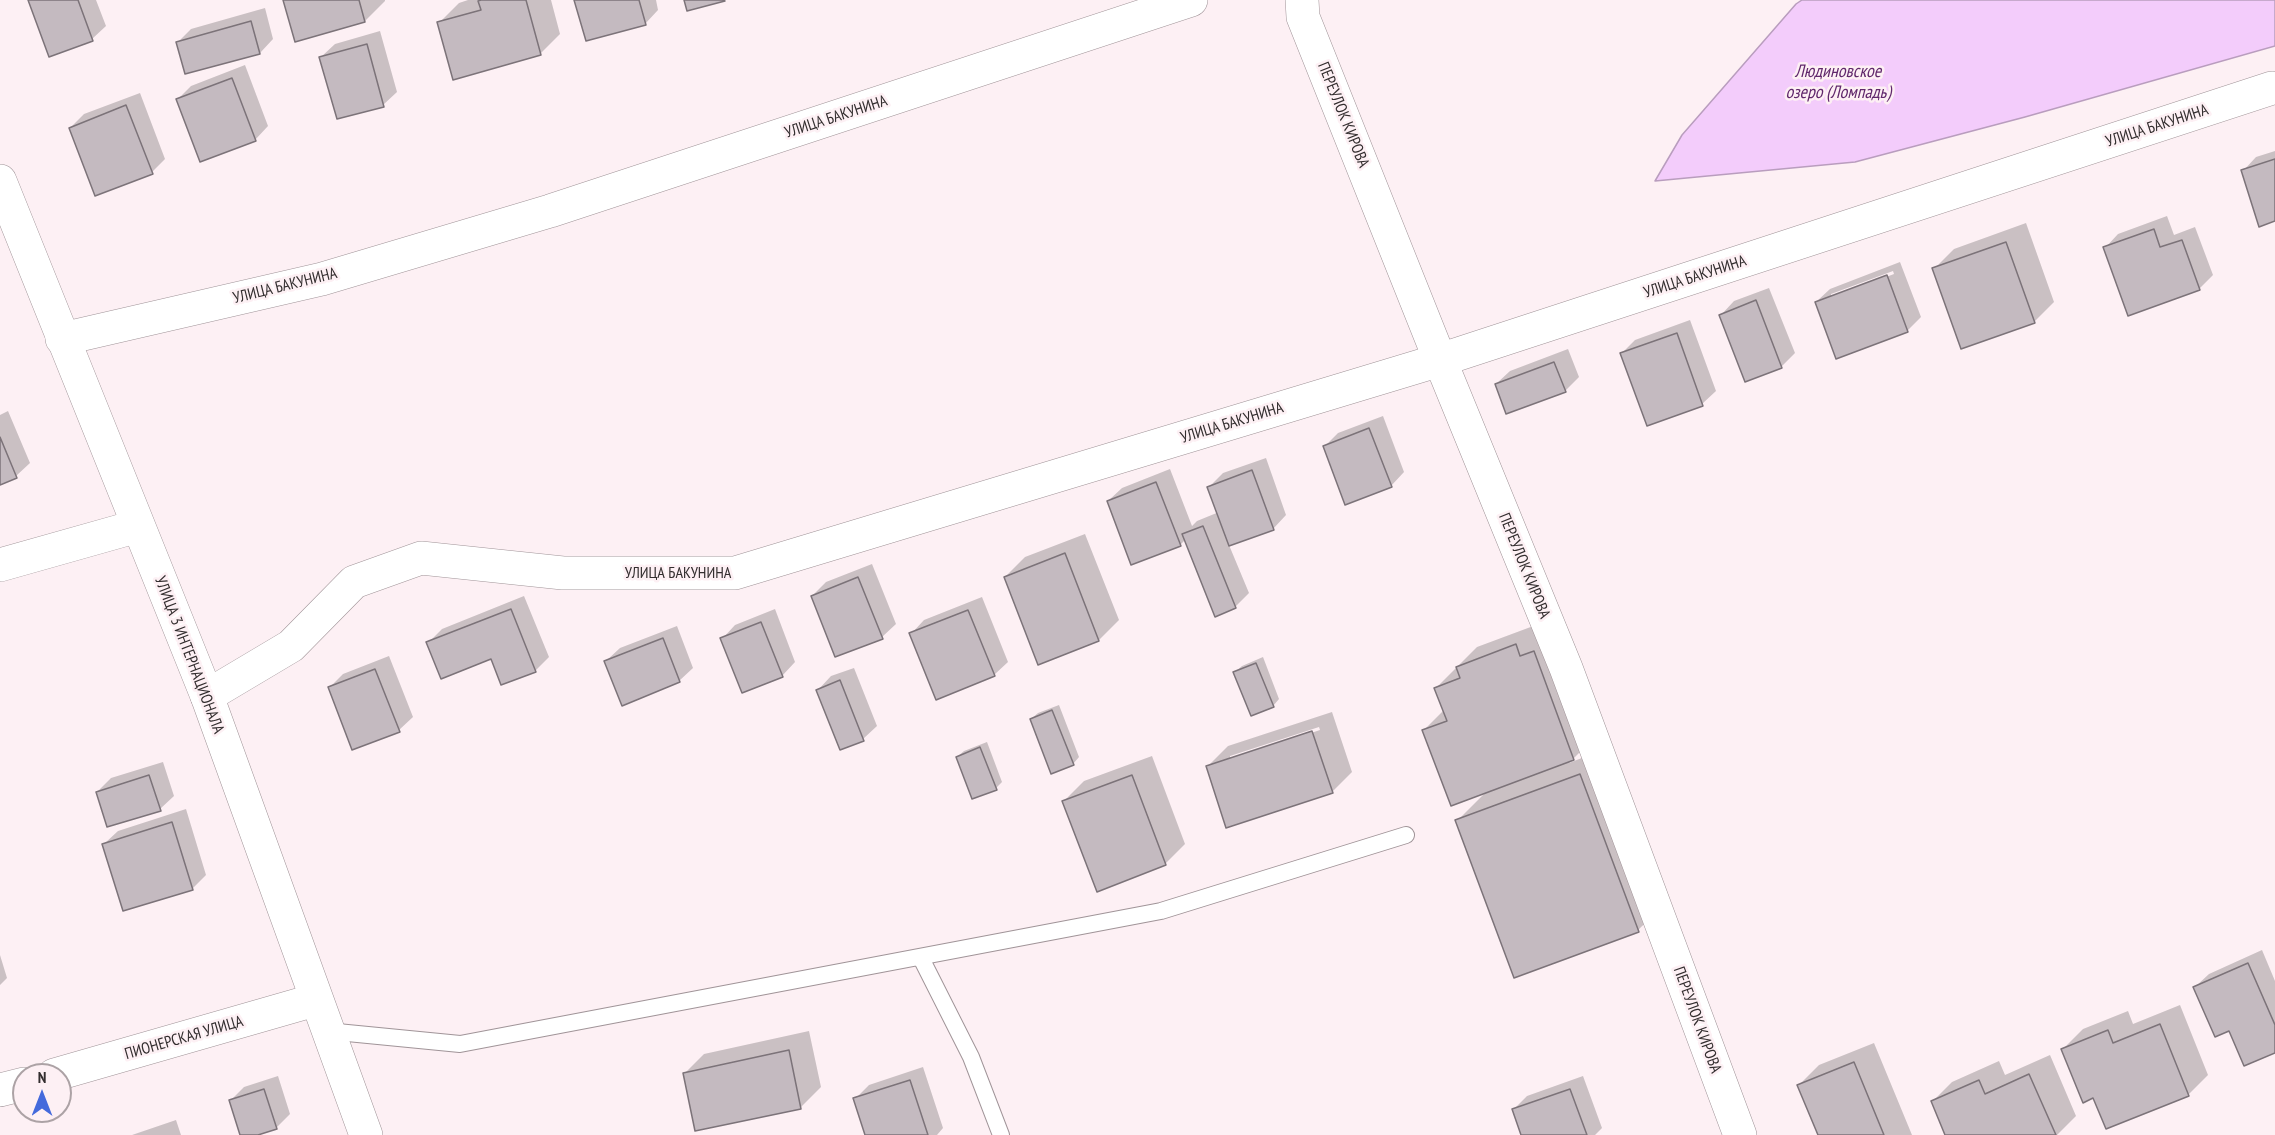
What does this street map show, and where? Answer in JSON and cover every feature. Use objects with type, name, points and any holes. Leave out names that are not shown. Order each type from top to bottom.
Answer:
[{"type":"street","name":"УЛИЦА БАКУНИНА","points":[[62,339],[322,279],[538,214],[1191,0]]},
{"type":"street","name":"ПЕРЕУЛОК КИРОВА","points":[[1302,0],[1304,17],[1440,360],[1566,668],[1740,1135]]},
{"type":"street","name":"УЛИЦА БАКУНИНА","points":[[207,696],[291,646],[354,582],[421,558],[563,573],[735,573],[1440,360],[2272,88]]},
{"type":"street","name":"УЛИЦА 3 ИНТЕРНАЦИОНАЛА","points":[[0,181],[207,696],[315,1000],[366,1135]]},
{"type":"street","points":[[0,565],[138,525]]},
{"type":"street","name":"ПИОНЕРСКАЯ УЛИЦА","points":[[72,1070],[315,1000]]},
{"type":"lane","points":[[327,1031],[460,1044],[1161,911],[1407,835]]},
{"type":"lane","points":[[921,957],[971,1057],[1001,1135]]},
{"type":"water","name":"Людиновское озеро (Ломпадь)","points":[[1802,0],[2275,0],[2275,46],[2025,117],[1855,162],[1655,181],[1682,135],[1796,4]]},
{"type":"building","points":[[28,0],[78,0],[93,41],[49,57]]},
{"type":"building","points":[[283,0],[359,0],[365,22],[295,42]]},
{"type":"building","points":[[481,0],[526,0],[541,55],[453,80],[437,22],[481,10],[478,1]]},
{"type":"building","points":[[574,0],[639,0],[646,25],[586,41]]},
{"type":"building","points":[[684,0],[724,0],[725,1],[687,11]]},
{"type":"building","points":[[251,21],[260,54],[185,74],[176,42]]},
{"type":"building","points":[[367,44],[384,107],[337,119],[319,57]]},
{"type":"building","points":[[232,78],[256,141],[200,162],[176,99]]},
{"type":"building","points":[[126,105],[153,174],[95,196],[69,128]]},
{"type":"building","points":[[2275,159],[2275,221],[2259,227],[2241,170]]},
{"type":"building","points":[[2154,229],[2160,247],[2182,240],[2200,290],[2128,316],[2103,247]]},
{"type":"building","points":[[2006,242],[2035,323],[1961,349],[1932,268]]},
{"type":"building","points":[[1887,275],[1908,332],[1836,359],[1815,302]]},
{"type":"building","points":[[1756,300],[1782,368],[1745,382],[1719,315]]},
{"type":"building","points":[[1677,333],[1703,406],[1647,426],[1620,353]]},
{"type":"building","points":[[1554,362],[1566,392],[1506,414],[1495,384]]},
{"type":"building","points":[[1369,428],[1392,487],[1345,505],[1323,446]]},
{"type":"building","points":[[0,437],[17,478],[0,485]]},
{"type":"building","points":[[1252,470],[1274,530],[1229,546],[1207,487]]},
{"type":"building","points":[[1156,482],[1181,546],[1131,565],[1107,501]]},
{"type":"building","points":[[1203,526],[1236,608],[1215,617],[1182,534]]},
{"type":"building","points":[[1065,553],[1099,641],[1038,665],[1004,577]]},
{"type":"building","points":[[858,577],[883,639],[835,657],[811,596]]},
{"type":"building","points":[[511,609],[536,672],[501,685],[491,659],[441,679],[426,642]]},
{"type":"building","points":[[968,610],[995,676],[936,700],[909,633]]},
{"type":"building","points":[[761,622],[783,677],[742,693],[720,638]]},
{"type":"building","points":[[663,638],[680,682],[622,706],[604,661]]},
{"type":"building","points":[[1516,644],[1520,656],[1534,651],[1574,760],[1451,806],[1422,730],[1447,721],[1434,688],[1460,678],[1456,667]]},
{"type":"building","points":[[1256,663],[1274,707],[1251,716],[1233,672]]},
{"type":"building","points":[[375,669],[400,732],[352,750],[328,687]]},
{"type":"building","points":[[840,680],[864,741],[840,750],[816,690]]},
{"type":"building","points":[[1052,710],[1074,765],[1051,774],[1030,719]]},
{"type":"building","points":[[1312,731],[1333,793],[1226,828],[1206,766]]},
{"type":"building","points":[[980,747],[997,790],[972,799],[956,757]]},
{"type":"building","points":[[1580,774],[1639,932],[1514,978],[1455,820]]},
{"type":"building","points":[[149,775],[161,811],[107,827],[96,792]]},
{"type":"building","points":[[1132,775],[1166,865],[1097,892],[1062,801]]},
{"type":"building","points":[[172,822],[193,890],[123,911],[102,844]]},
{"type":"building","points":[[2248,963],[2275,1025],[2275,1053],[2244,1066],[2229,1031],[2215,1037],[2193,987]]},
{"type":"building","points":[[2160,1024],[2189,1096],[2106,1129],[2093,1098],[2083,1103],[2061,1049],[2108,1030],[2113,1043]]},
{"type":"building","points":[[789,1050],[801,1109],[695,1131],[683,1073]]},
{"type":"building","points":[[1854,1062],[1884,1135],[1818,1135],[1797,1085]]},
{"type":"building","points":[[2029,1074],[2056,1135],[1945,1135],[1931,1101],[1979,1080],[1985,1094]]},
{"type":"building","points":[[910,1080],[928,1135],[865,1135],[853,1098]]},
{"type":"building","points":[[264,1089],[277,1129],[258,1135],[240,1135],[229,1100]]},
{"type":"building","points":[[1570,1089],[1587,1135],[1521,1135],[1512,1109]]}]
